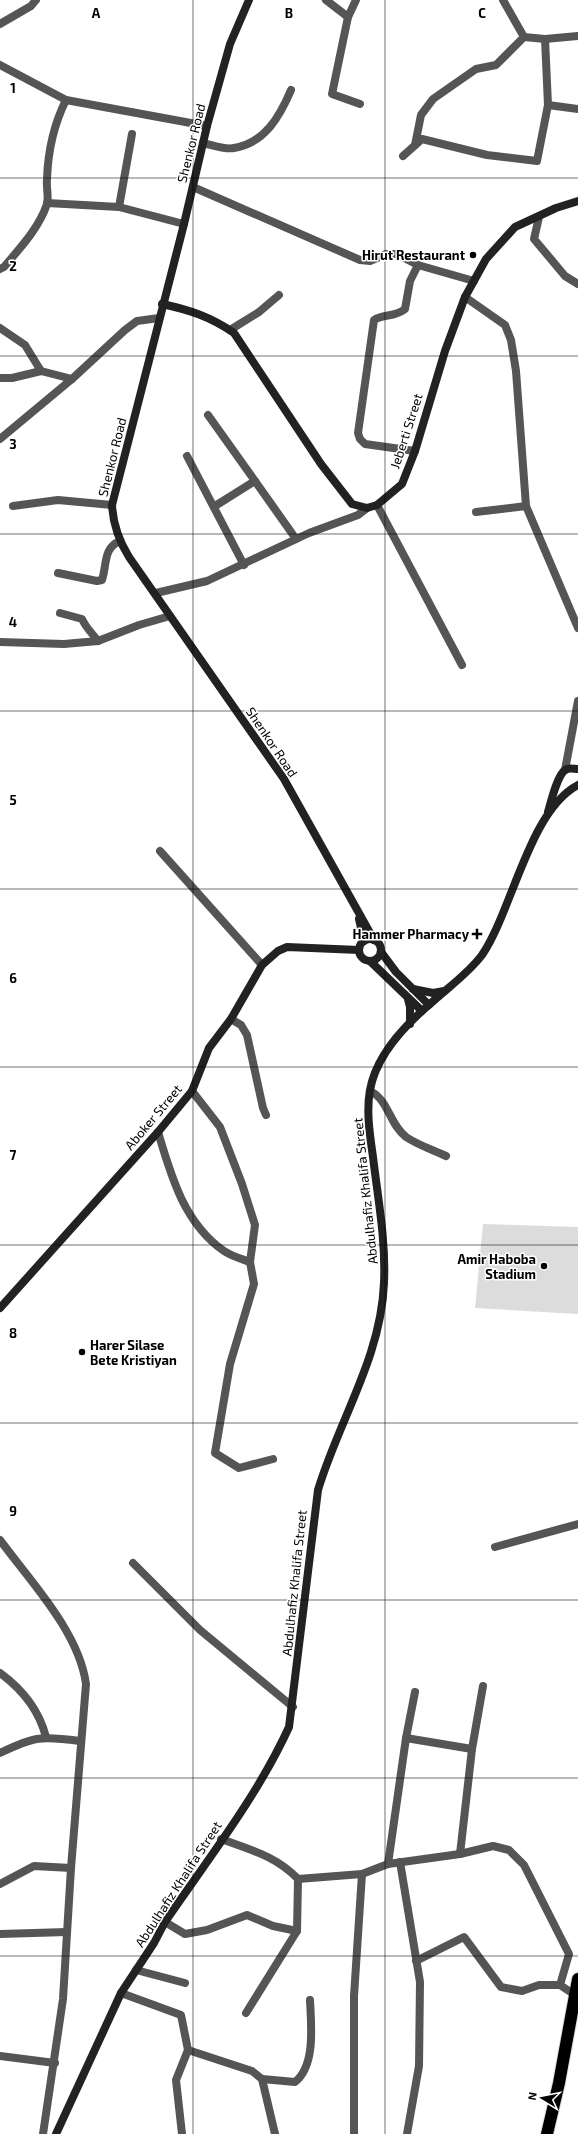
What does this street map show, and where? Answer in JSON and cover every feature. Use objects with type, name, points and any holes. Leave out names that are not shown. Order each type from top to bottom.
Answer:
[{"type":"highway","points":[[547,2134],[578,1979]]},
{"type":"main road","name":"Shenkor Road","points":[[249,0],[230,44],[206,126],[184,224],[162,304],[112,505],[113,518],[120,542],[128,557],[156,594],[284,779],[374,940]]},
{"type":"main road","name":"Jeberti Street","points":[[367,508],[377,505],[402,484],[415,451],[445,351],[465,297],[486,259],[515,227],[556,208],[578,201]]},
{"type":"main road","points":[[162,304],[180,308],[216,320],[234,333],[321,464],[352,504],[367,508]]},
{"type":"main road","points":[[546,818],[561,775],[566,770],[571,768],[578,769]]},
{"type":"main road","points":[[546,818],[567,791],[578,785]]},
{"type":"main road","name":"Abdulhafiz Khalifa Street","points":[[56,2134],[121,1993],[165,1922],[275,1757],[289,1728],[293,1707],[318,1490],[324,1468],[373,1351],[381,1318],[385,1253],[371,1144],[369,1116],[370,1090],[377,1068],[390,1045],[429,1004],[469,969],[481,956],[493,937],[536,835],[546,818]]},
{"type":"main road","name":"Shenkor Road","points":[[357,912],[364,941]]},
{"type":"main road","points":[[422,1011],[372,962],[361,958],[359,950],[364,941],[374,940],[380,945],[381,952],[396,972],[429,1004]]},
{"type":"main road","name":"Aboker Street","points":[[0,1308],[158,1132],[192,1091],[209,1048],[231,1019],[262,965],[278,951],[287,947],[359,950]]},
{"type":"main road","points":[[372,962],[378,958],[381,952]]},
{"type":"main road","points":[[413,989],[433,993],[445,991]]},
{"type":"main road","points":[[407,996],[410,1007],[410,1024]]},
{"type":"street","points":[[0,24],[31,6],[36,0]]},
{"type":"street","points":[[326,0],[348,18]]},
{"type":"street","points":[[356,0],[348,18],[332,94],[360,104]]},
{"type":"street","points":[[503,0],[524,37]]},
{"type":"street","points":[[524,37],[545,39],[578,36]]},
{"type":"street","points":[[415,145],[421,115],[432,99],[476,68],[496,65],[524,37]]},
{"type":"street","points":[[403,156],[422,139],[487,155],[537,161],[548,105],[545,39]]},
{"type":"street","points":[[0,65],[66,100],[206,126]]},
{"type":"street","points":[[203,143],[233,148],[253,142],[273,124],[283,109],[291,90]]},
{"type":"street","points":[[0,269],[4,267],[30,237],[47,203],[49,146],[57,117],[66,100]]},
{"type":"street","points":[[548,105],[578,109]]},
{"type":"street","points":[[119,207],[132,134]]},
{"type":"street","points":[[193,187],[360,260],[370,261],[386,254],[396,254],[418,265],[474,281]]},
{"type":"street","points":[[47,203],[119,207],[184,224]]},
{"type":"street","points":[[539,217],[534,239],[565,276],[578,284]]},
{"type":"street","points":[[415,451],[365,444],[360,439],[358,433],[374,320],[378,317],[395,315],[405,309],[410,281],[418,265]]},
{"type":"street","points":[[230,330],[259,312],[279,295]]},
{"type":"street","points":[[465,297],[505,325],[511,340],[516,371],[526,506],[578,628]]},
{"type":"street","points":[[0,439],[72,379],[125,330],[137,322],[159,318]]},
{"type":"street","points":[[0,328],[25,345],[41,370]]},
{"type":"street","points":[[0,378],[12,378],[41,370],[72,379]]},
{"type":"street","points":[[208,415],[296,539]]},
{"type":"street","points":[[187,456],[215,506],[244,565]]},
{"type":"street","points":[[215,506],[255,481]]},
{"type":"street","points":[[13,506],[58,500],[112,505]]},
{"type":"street","points":[[377,505],[462,665]]},
{"type":"street","points":[[476,512],[526,506]]},
{"type":"street","points":[[156,594],[207,581],[244,565],[296,539],[358,515],[367,508]]},
{"type":"street","points":[[58,573],[97,581],[102,580],[108,550],[113,544],[120,542]]},
{"type":"street","points":[[60,613],[82,619],[87,630],[93,633],[98,641]]},
{"type":"street","points":[[0,642],[64,644],[98,641],[139,625],[170,616]]},
{"type":"street","points":[[566,770],[578,701]]},
{"type":"street","points":[[160,851],[262,965]]},
{"type":"street","points":[[231,1019],[241,1025],[247,1036],[266,1115]]},
{"type":"street","points":[[370,1090],[379,1095],[395,1124],[406,1136],[446,1156]]},
{"type":"street","points":[[192,1091],[220,1127],[242,1184],[255,1225],[250,1262],[254,1284],[230,1364],[215,1453],[239,1468],[273,1459]]},
{"type":"street","points":[[158,1132],[185,1209],[201,1230],[225,1252],[250,1262]]},
{"type":"street","points":[[495,1547],[578,1524]]},
{"type":"street","points":[[0,1540],[69,1634],[83,1667],[86,1684],[85,1705],[80,1741],[63,1999],[55,2064],[44,2121],[43,2134]]},
{"type":"street","points":[[133,1563],[200,1630],[293,1707]]},
{"type":"street","points":[[0,1673],[18,1686],[42,1722],[46,1737]]},
{"type":"street","points":[[460,1854],[472,1749],[483,1686]]},
{"type":"street","points":[[388,1864],[406,1738],[415,1692]]},
{"type":"street","points":[[0,1753],[26,1741],[46,1737],[80,1741]]},
{"type":"street","points":[[406,1738],[472,1749]]},
{"type":"street","points":[[221,1839],[274,1858],[298,1879],[298,1931],[246,2013]]},
{"type":"street","points":[[298,1879],[362,1874],[388,1864],[460,1854],[493,1846],[509,1850],[524,1865],[569,1954],[560,1985]]},
{"type":"street","points":[[400,1862],[420,1982],[419,2066],[407,2134]]},
{"type":"street","points":[[0,1884],[34,1866],[71,1868]]},
{"type":"street","points":[[354,2134],[354,1996],[362,1874]]},
{"type":"street","points":[[165,1922],[185,1934],[207,1930],[247,1915],[274,1926],[298,1931]]},
{"type":"street","points":[[0,1934],[67,1932]]},
{"type":"street","points":[[416,1961],[464,1936],[501,1987],[522,1991],[539,1985],[560,1985],[575,1996]]},
{"type":"street","points":[[136,1970],[186,1983]]},
{"type":"street","points":[[121,1993],[181,2016],[188,2050],[176,2080],[182,2134]]},
{"type":"street","points":[[262,2080],[295,2082],[303,2076],[311,2046],[310,2000]]},
{"type":"street","points":[[188,2050],[252,2071],[262,2080],[275,2134]]},
{"type":"street","points":[[0,2056],[55,2064]]},
{"type":"shaded area","points":[[483,1224],[578,1227],[578,1314],[475,1308]]},
{"type":"place","name":"Hirut Restaurant","points":[[473,255]]},
{"type":"place","name":"Hammer Pharmacy","points":[[477,934]]},
{"type":"place","name":"Amir Haboba Stadium","points":[[544,1266]]},
{"type":"place","name":"Harer Silase Bete Kristiyan","points":[[82,1352]]}]
